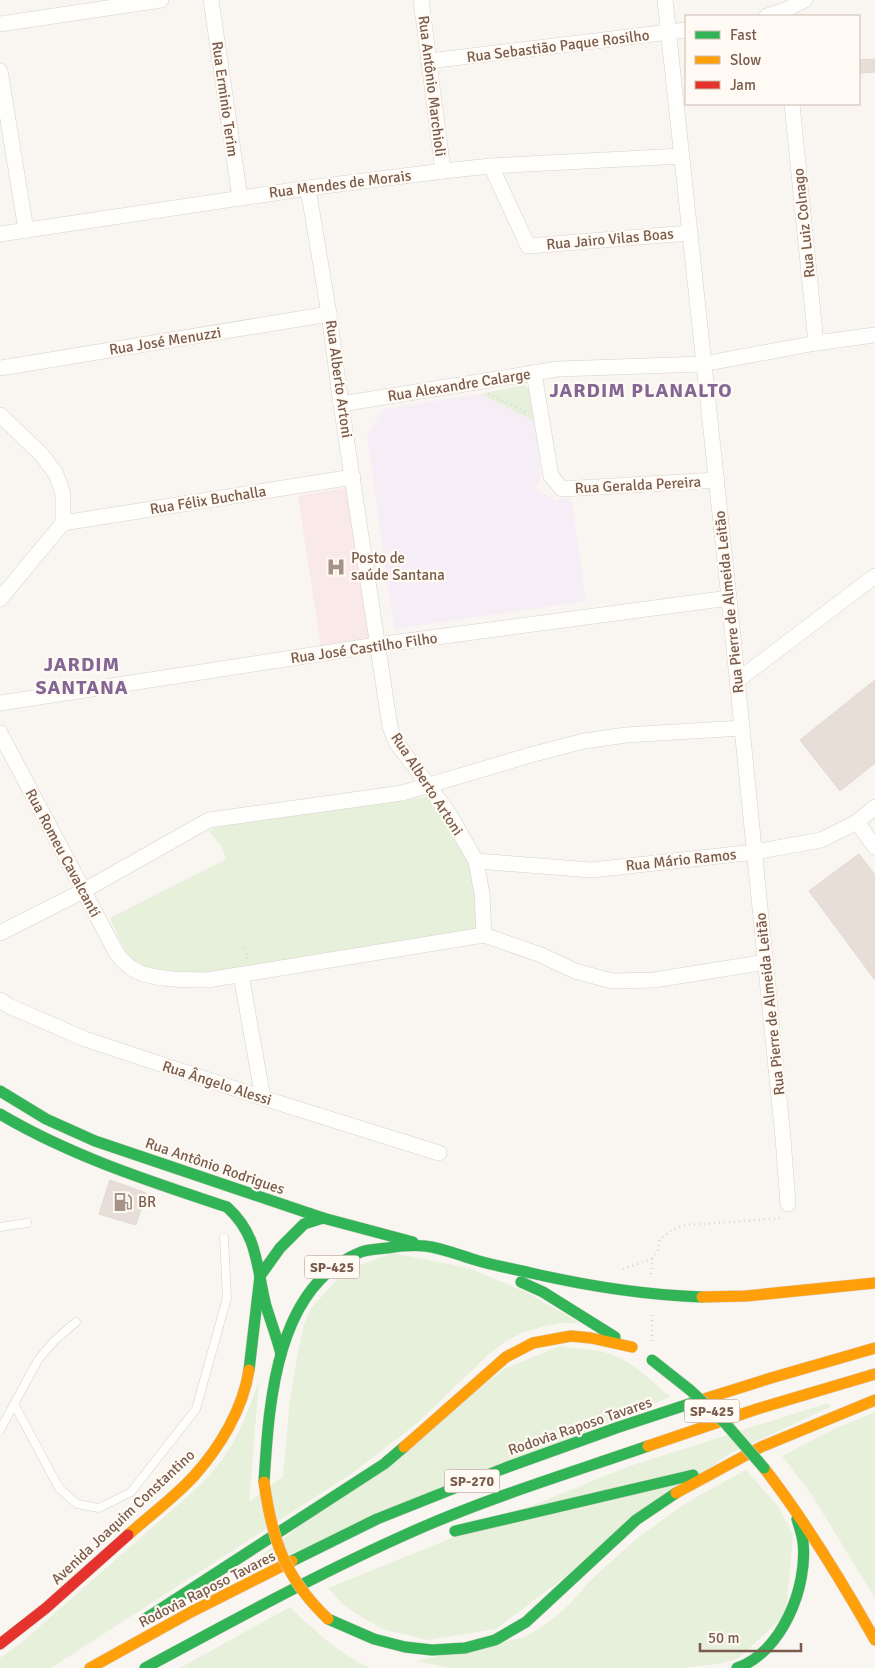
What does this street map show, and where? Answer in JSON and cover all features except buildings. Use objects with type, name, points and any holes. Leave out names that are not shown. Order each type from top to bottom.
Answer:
[{"type":"main road","name":"Rua Antônio Rodrigues","points":[[0,1091],[54,1123],[95,1141],[323,1218],[430,1246]]},
{"type":"main road","points":[[0,1114],[20,1127],[85,1159],[227,1207],[238,1215],[255,1250],[266,1306],[281,1354]]},
{"type":"main road","points":[[260,1276],[280,1248],[304,1224],[323,1218]]},
{"type":"main road","name":"SP-425","points":[[374,1652],[328,1619],[309,1600],[292,1576],[278,1547],[267,1510],[264,1482],[266,1434],[281,1354],[294,1315],[306,1294],[319,1278],[340,1260],[363,1250],[390,1245],[430,1246],[477,1260],[542,1292],[642,1353],[690,1390],[725,1423],[794,1506],[838,1574],[875,1640]]},
{"type":"main road","points":[[477,1260],[566,1282],[678,1297],[735,1297],[875,1283]]},
{"type":"main road","name":"Avenida Joaquim Constantino","points":[[0,1644],[46,1608],[193,1476],[211,1455],[227,1430],[241,1400],[249,1372],[260,1276]]},
{"type":"main road","points":[[138,1623],[384,1464],[506,1357],[533,1343],[571,1336],[591,1338],[642,1353]]},
{"type":"main road","name":"Rodovia Raposo Tavares","points":[[90,1668],[191,1612],[386,1515],[505,1468],[616,1428],[771,1378],[875,1348]]},
{"type":"main road","name":"SP-270","points":[[144,1668],[331,1568],[364,1555],[416,1530],[515,1492],[748,1412],[875,1374]]},
{"type":"main road","points":[[328,1619],[374,1639],[405,1647],[432,1650],[465,1648],[496,1640],[526,1622],[636,1520],[682,1489],[761,1447],[875,1400]]},
{"type":"main road","points":[[440,1535],[678,1477],[717,1470]]},
{"type":"main road","points":[[737,1668],[744,1666],[767,1648],[786,1624],[798,1598],[803,1544],[794,1506]]},
{"type":"main road","points":[[364,1555],[421,1540]]},
{"type":"street","points":[[0,24],[162,0]]},
{"type":"street","name":"Rua Erminio Terim","points":[[211,0],[240,198]]},
{"type":"street","name":"Rua Antônio Marchioli","points":[[422,0],[443,171]]},
{"type":"street","name":"Rua Pierre de Almeida Leitão","points":[[665,0],[738,680],[784,1138],[788,1204]]},
{"type":"street","points":[[769,15],[805,0]]},
{"type":"street","name":"Rua Sebastião Paque Rosilho","points":[[429,61],[685,30]]},
{"type":"street","points":[[0,71],[26,230]]},
{"type":"street","name":"Rua Luiz Colnago","points":[[792,105],[816,343]]},
{"type":"street","name":"Rua Mendes de Morais","points":[[0,234],[308,188],[443,171],[491,166],[682,156]]},
{"type":"street","name":"Rua Jairo Vilas Boas","points":[[491,166],[528,246],[689,233]]},
{"type":"street","name":"Rua Alberto Artoni","points":[[308,188],[330,314],[341,404],[390,727],[396,742],[448,812],[476,861],[482,894],[484,935]]},
{"type":"street","name":"Rua José Menuzzi","points":[[0,368],[330,314]]},
{"type":"street","name":"Rua Alexandre Calarge","points":[[341,404],[558,369],[703,364],[816,343],[875,335]]},
{"type":"street","name":"Rua Geralda Pereira","points":[[534,373],[551,476],[562,489],[717,480]]},
{"type":"street","points":[[0,415],[42,455],[56,474],[63,494],[63,524],[0,599]]},
{"type":"street","name":"Rua Félix Buchalla","points":[[63,524],[353,478]]},
{"type":"street","points":[[738,680],[875,576]]},
{"type":"street","name":"Rua José Castilho Filho","points":[[0,703],[377,645],[729,598]]},
{"type":"street","points":[[0,933],[83,891],[209,820],[402,793],[584,741],[626,735],[742,728]]},
{"type":"street","name":"Rua Romeu Cavalcanti","points":[[0,733],[117,954],[132,969],[152,976],[207,980],[241,975]]},
{"type":"street","name":"Rua Mário Ramos","points":[[476,861],[592,870],[755,852],[821,840],[857,822],[875,807]]},
{"type":"street","points":[[857,822],[875,847]]},
{"type":"street","points":[[263,1098],[241,975],[484,935],[541,955],[575,971],[612,981],[654,980],[766,962]]},
{"type":"street","name":"Rua Ângelo Alessi","points":[[0,1000],[9,1006],[85,1039],[263,1098],[439,1153]]},
{"type":"lane","points":[[0,1228],[27,1222]]},
{"type":"lane","points":[[14,1404],[59,1488],[77,1504],[99,1508],[131,1492],[196,1409],[227,1298],[224,1238]]},
{"type":"lane","points":[[0,1430],[38,1360],[54,1341],[76,1322]]},
{"type":"path","points":[[465,384],[541,419]]},
{"type":"path","points":[[642,1353],[652,1294],[651,1264],[658,1250],[660,1239],[673,1229],[686,1225],[781,1218],[787,1212],[788,1204]]},
{"type":"shaded area","points":[[480,394],[534,421],[541,476],[535,488],[555,500],[570,498],[586,601],[394,629],[367,435],[383,409]]},
{"type":"shaded area","name":"Posto de saúde Santana","points":[[350,487],[373,639],[321,647],[298,496]]},
{"type":"green space","points":[[525,385],[529,389],[534,421],[480,394]]},
{"type":"green space","points":[[427,797],[438,805],[470,865],[478,896],[476,926],[473,930],[212,973],[179,973],[166,972],[144,966],[135,960],[124,949],[110,918],[226,859],[221,846],[209,831],[222,824]]},
{"type":"green space","points":[[392,1253],[469,1268],[526,1292],[580,1323],[560,1323],[541,1327],[522,1333],[505,1342],[489,1354],[417,1423],[354,1472],[51,1668],[0,1668],[0,1658],[22,1642],[188,1496],[210,1474],[235,1439],[246,1417],[259,1380],[249,1502],[283,1476],[290,1399],[296,1363],[304,1324],[311,1308],[345,1271]]},
{"type":"green space","points":[[560,1346],[598,1351],[618,1357],[642,1372],[670,1397],[232,1578],[506,1368]]},
{"type":"green space","points":[[828,1403],[830,1407],[727,1455],[496,1629],[428,1640],[383,1629],[344,1605],[328,1588],[630,1466]]},
{"type":"green space","points":[[875,1412],[875,1598],[810,1492],[782,1456],[836,1428]]},
{"type":"green space","points":[[746,1470],[778,1506],[793,1535],[786,1614],[739,1658],[724,1663],[684,1668],[451,1668],[416,1661],[525,1637],[549,1622],[570,1604],[588,1583],[636,1539],[689,1501]]},
{"type":"green space","points":[[290,1607],[337,1649],[370,1668],[180,1668]]},
{"type":"traffic: fast","points":[[0,1091],[46,1119],[95,1141],[323,1218],[413,1242]]},
{"type":"traffic: fast","points":[[0,1114],[54,1143],[82,1155],[227,1207],[245,1229],[251,1241],[266,1306],[281,1354]]},
{"type":"traffic: fast","points":[[249,1370],[260,1276],[280,1248],[304,1224],[323,1218]]},
{"type":"traffic: fast","points":[[264,1482],[274,1383],[282,1350],[294,1319],[310,1291],[332,1268],[361,1252],[401,1246],[425,1246],[492,1264],[573,1282],[637,1292],[702,1297]]},
{"type":"traffic: fast","points":[[521,1282],[543,1292],[615,1337]]},
{"type":"traffic: fast","points":[[652,1360],[690,1390],[725,1423],[764,1468]]},
{"type":"traffic: fast","points":[[292,1561],[377,1519],[505,1468],[701,1400]]},
{"type":"traffic: fast","points":[[145,1668],[313,1579],[416,1530],[502,1496],[648,1446]]},
{"type":"traffic: fast","points":[[145,1619],[384,1464],[404,1447]]},
{"type":"traffic: fast","points":[[455,1531],[693,1475]]},
{"type":"traffic: fast","points":[[328,1619],[374,1639],[405,1647],[432,1650],[465,1648],[495,1640],[526,1622],[636,1520],[676,1493]]},
{"type":"traffic: fast","points":[[737,1668],[753,1660],[767,1648],[789,1616],[801,1578],[803,1560],[803,1539],[797,1519]]},
{"type":"traffic: slow","points":[[702,1297],[746,1296],[875,1283]]},
{"type":"traffic: slow","points":[[404,1447],[506,1357],[533,1343],[571,1336],[591,1338],[632,1347]]},
{"type":"traffic: slow","points":[[701,1400],[875,1348]]},
{"type":"traffic: slow","points":[[128,1535],[187,1483],[213,1453],[236,1413],[242,1399],[249,1370]]},
{"type":"traffic: slow","points":[[648,1446],[757,1409],[875,1374]]},
{"type":"traffic: slow","points":[[676,1493],[761,1447],[875,1400]]},
{"type":"traffic: slow","points":[[764,1468],[822,1552],[875,1640]]},
{"type":"traffic: slow","points":[[264,1482],[271,1522],[283,1557],[301,1588],[328,1619]]},
{"type":"traffic: slow","points":[[90,1668],[191,1612],[292,1561]]},
{"type":"traffic: jam","points":[[0,1644],[46,1608],[128,1535]]},
{"type":"place","name":"Posto de saúde Santana","points":[[336,567]]},
{"type":"place","name":"BR","points":[[123,1202]]},
{"type":"district","name":"JARDIM PLANALTO","points":[[641,390]]},
{"type":"district","name":"JARDIM SANTANA","points":[[82,676]]}]
